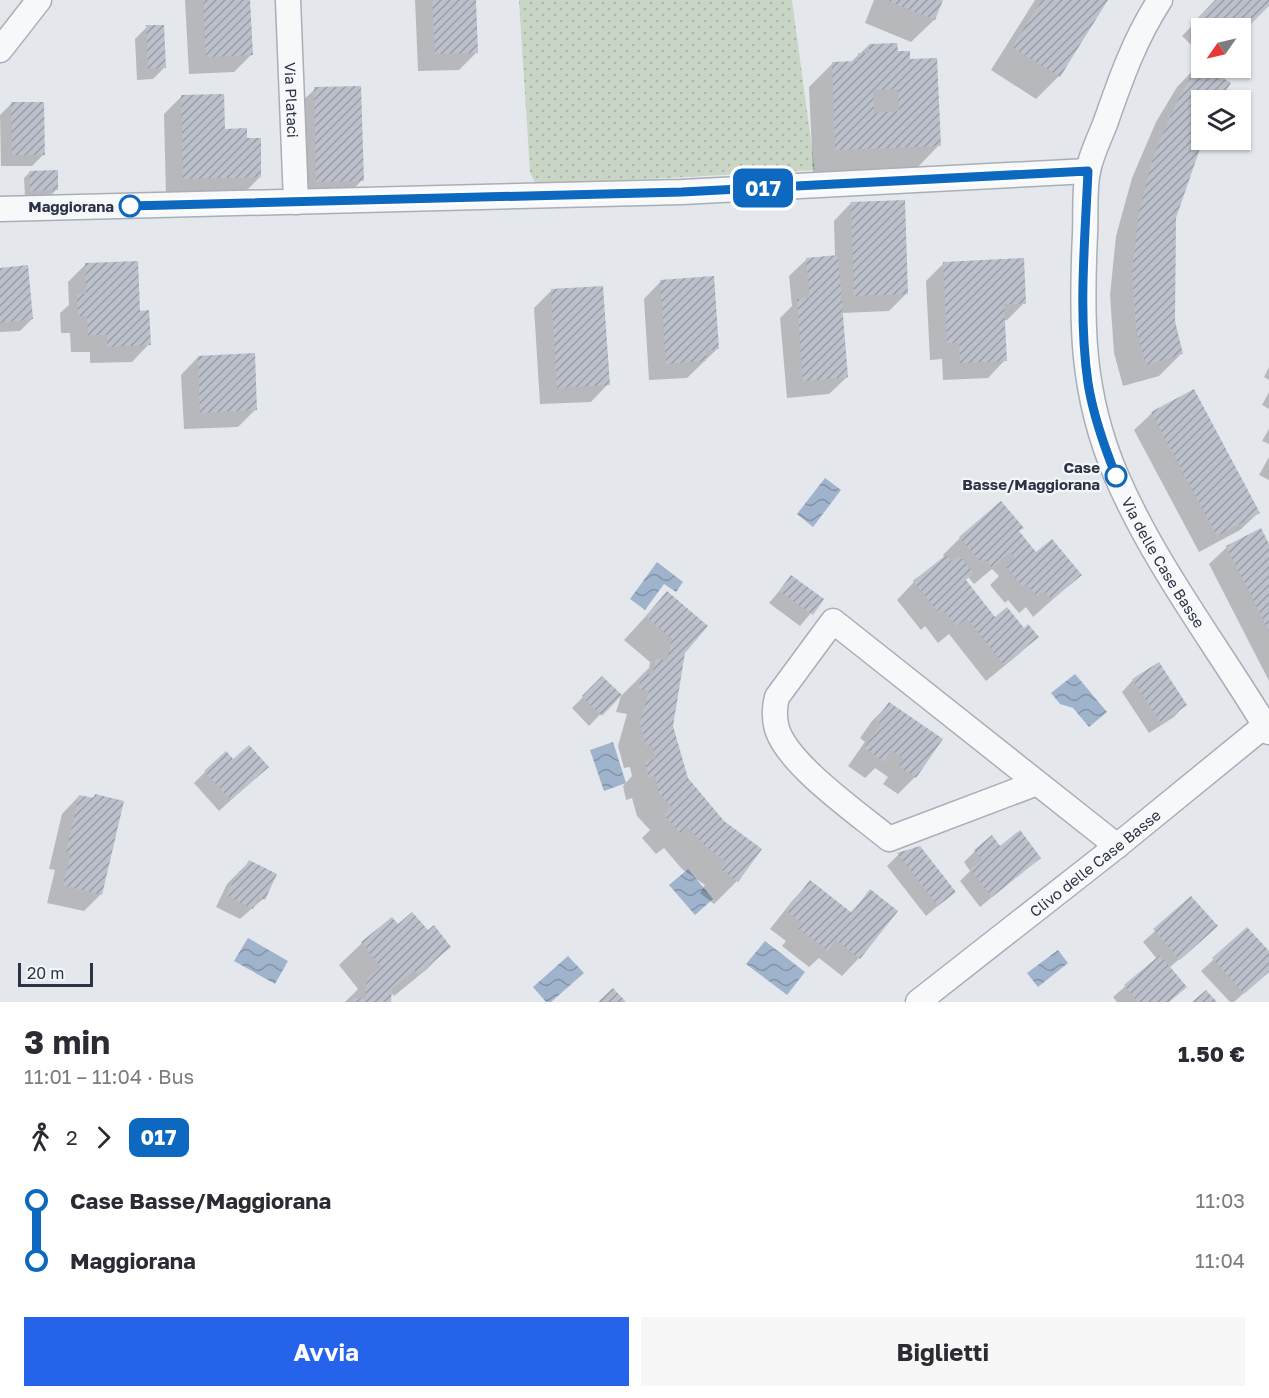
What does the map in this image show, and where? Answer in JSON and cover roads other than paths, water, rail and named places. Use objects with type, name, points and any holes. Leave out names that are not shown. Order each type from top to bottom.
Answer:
[{"type":"street","points":[[0,50],[39,0]]},
{"type":"street","name":"Via Plataci","points":[[288,0],[296,202]]},
{"type":"street","name":"Via delle Case Basse","points":[[1160,0],[1127,63],[1088,171],[1083,289],[1088,384],[1104,444],[1116,476],[1144,531],[1268,726]]},
{"type":"street","points":[[0,209],[682,192],[1088,171]]},
{"type":"street","points":[[1037,783],[889,839],[804,769],[788,750],[777,730],[774,711],[777,697],[833,621],[1037,783],[1116,846]]},
{"type":"street","name":"Clivo delle Case Basse","points":[[918,1002],[1268,726]]},
{"type":"water","points":[[825,478],[841,490],[813,527],[797,514]]},
{"type":"water","points":[[657,562],[683,582],[676,592],[664,584],[645,610],[630,599]]},
{"type":"water","points":[[1075,674],[1107,712],[1089,727],[1073,708],[1060,704],[1051,693]]},
{"type":"water","points":[[613,742],[626,783],[604,791],[590,750]]},
{"type":"water","points":[[688,869],[713,899],[695,915],[669,885]]},
{"type":"water","points":[[248,938],[288,961],[275,984],[234,961]]},
{"type":"water","points":[[765,941],[805,972],[787,995],[746,964]]},
{"type":"water","points":[[1058,950],[1068,963],[1038,987],[1027,973]]},
{"type":"water","points":[[568,956],[584,973],[551,1002],[546,1002],[533,987]]},
{"type":"place","name":"Maggiorana","points":[[130,206]]},
{"type":"place","name":"Case Basse/Maggiorana","points":[[1116,476]]}]
